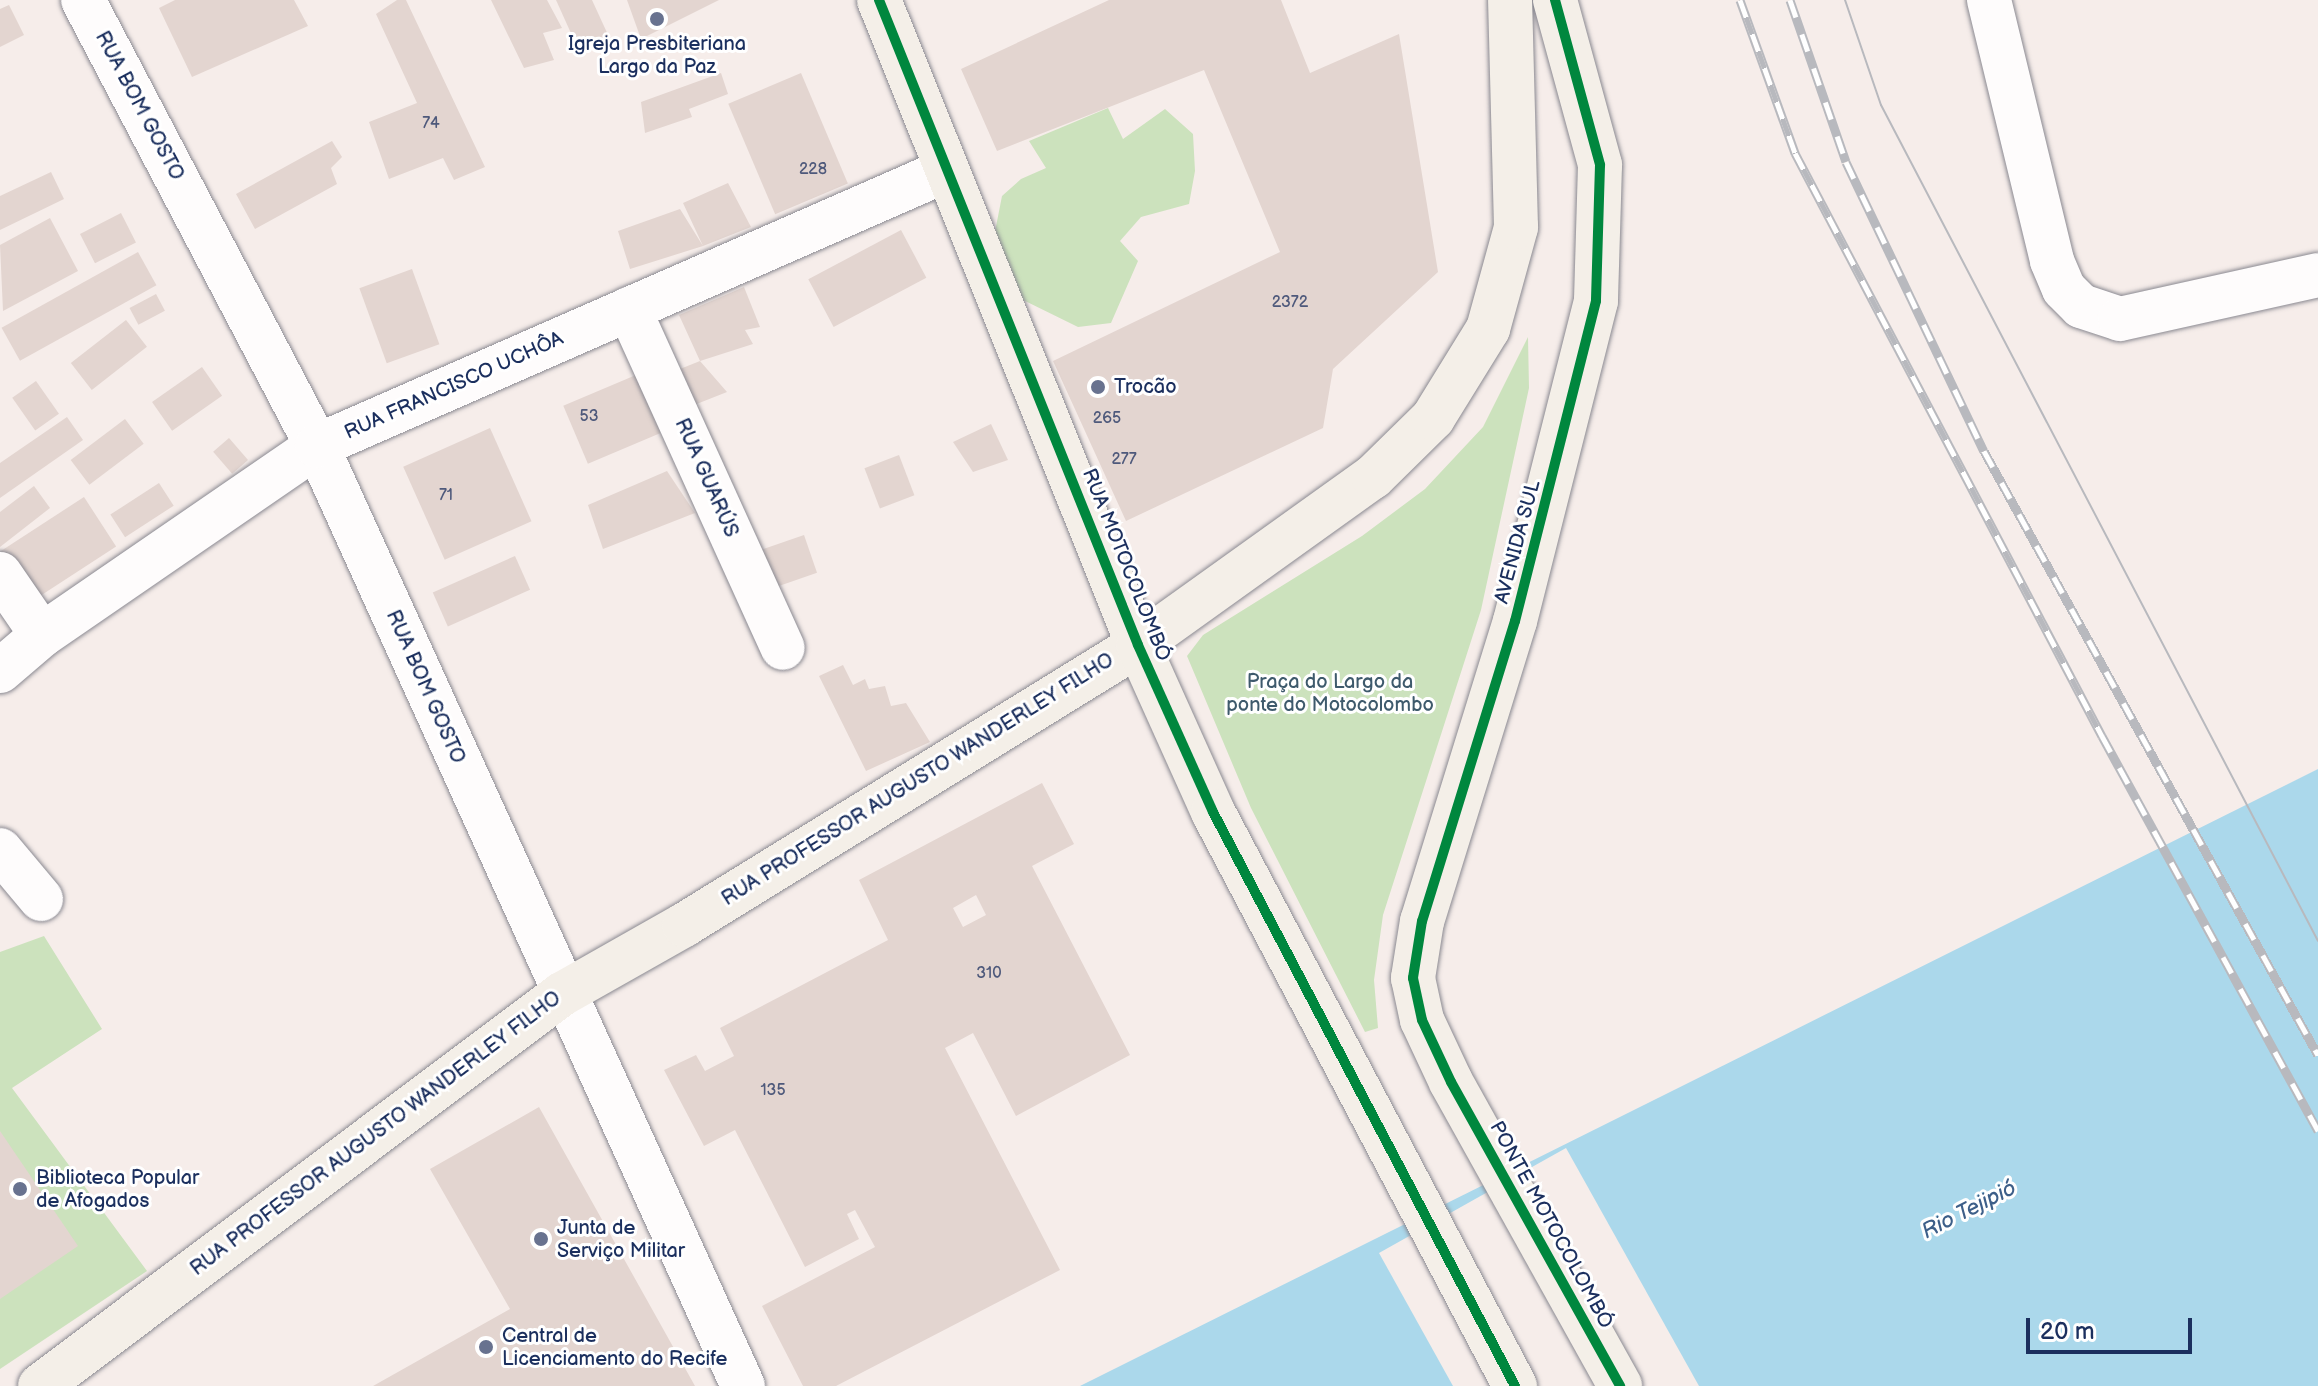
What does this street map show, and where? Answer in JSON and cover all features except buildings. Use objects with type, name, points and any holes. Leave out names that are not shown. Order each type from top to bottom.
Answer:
[{"type":"main road","name":"RUA MOTOCOLOMBÓ","points":[[879,0],[1138,645],[1213,812],[1375,1128],[1515,1386]]},
{"type":"main road","name":"RUA PROFESSOR AUGUSTO WANDERLEY FILHO","points":[[40,1386],[562,994],[684,925],[1138,645],[1373,477],[1433,418],[1482,340],[1516,227],[1510,0]]},
{"type":"main road","name":"AVENIDA SUL","points":[[1451,1082],[1422,1020],[1413,978],[1422,921],[1515,621],[1596,301],[1600,165],[1555,0]]},
{"type":"main road","name":"PONTE MOTOCOLOMBÓ","points":[[1451,1082],[1620,1386]]},
{"type":"street","name":"RUA BOM GOSTO","points":[[83,0],[317,446],[562,994],[743,1385]]},
{"type":"street","points":[[1989,0],[2052,261],[2064,289],[2081,306],[2120,319],[2318,275]]},
{"type":"street","name":"RUA FRANCISCO UCHÔA","points":[[0,671],[42,635],[317,446],[947,170]]},
{"type":"street","name":"RUA GUARÚS","points":[[629,309],[783,648]]},
{"type":"street","points":[[0,574],[42,635]]},
{"type":"street","points":[[0,850],[41,899]]},
{"type":"green space","points":[[1108,108],[1123,139],[1165,109],[1193,134],[1195,171],[1189,204],[1141,217],[1120,241],[1138,261],[1111,323],[1078,327],[1017,297],[991,252],[1002,196],[1021,179],[1046,168],[1029,141]]},
{"type":"green space","name":"Praça do Largo da ponte do Motocolombo","points":[[1528,337],[1529,388],[1481,610],[1383,915],[1374,980],[1378,1028],[1365,1032],[1251,808],[1187,656],[1203,635],[1362,536],[1425,489],[1483,427]]},
{"type":"green space","points":[[44,936],[102,1029],[12,1088],[147,1271],[0,1369],[0,952]]},
{"type":"water","name":"Rio Tejipió","points":[[2318,769],[2318,1386],[1080,1386]]},
{"type":"pier","points":[[1566,1148],[1699,1386],[1453,1386],[1379,1253]]},
{"type":"tram line","points":[[1845,0],[1881,105],[2318,941]]},
{"type":"railway","points":[[1740,0],[1795,153],[2102,736],[2318,1131]]},
{"type":"railway","points":[[1790,0],[1846,162],[1984,451],[2318,1055]]},
{"type":"cycle path","points":[[879,0],[1138,645],[1213,812],[1515,1386]]},
{"type":"cycle path","points":[[1555,0],[1600,165],[1596,301],[1515,621],[1422,921],[1413,978],[1422,1020],[1451,1082],[1620,1386]]},
{"type":"place","name":"Igreja Presbiteriana Largo da Paz","points":[[657,19]]},
{"type":"place","name":"Trocão","points":[[1098,387]]},
{"type":"place","name":"Biblioteca Popular de Afogados","points":[[20,1189]]},
{"type":"place","name":"Junta de Serviço Militar","points":[[541,1239]]},
{"type":"place","name":"Central de Licenciamento do Recife","points":[[486,1347]]}]
